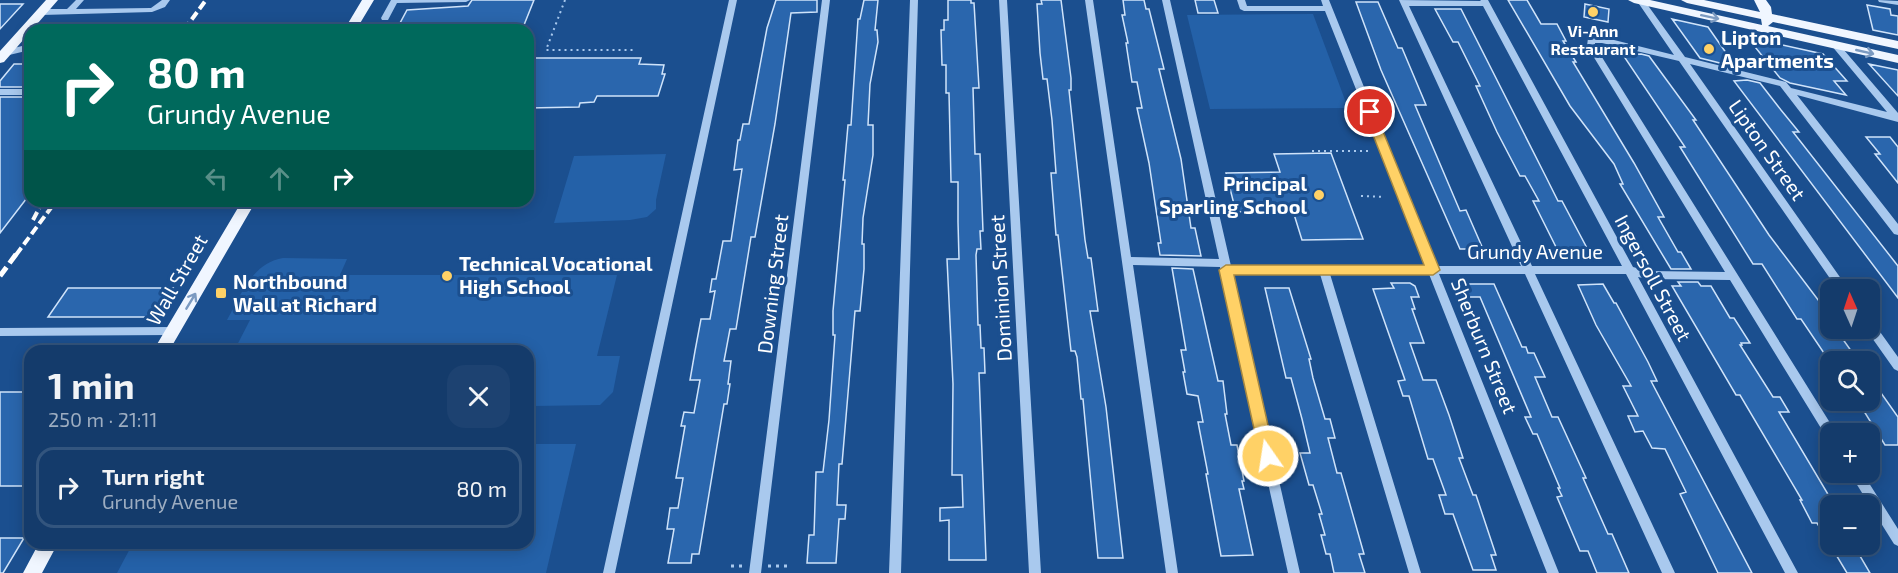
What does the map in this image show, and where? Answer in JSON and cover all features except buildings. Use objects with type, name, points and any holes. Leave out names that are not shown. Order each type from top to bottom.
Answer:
[{"type":"main road","points":[[31,24],[52,0]]},
{"type":"main road","points":[[354,24],[368,0]]},
{"type":"main road","points":[[1687,0],[1744,18]]},
{"type":"main road","points":[[1734,0],[1744,18]]},
{"type":"main road","points":[[1760,0],[1765,8],[1767,23]]},
{"type":"main road","points":[[1637,1],[1898,45]]},
{"type":"main road","points":[[1767,23],[1835,45],[1898,59]]},
{"type":"main road","points":[[3,56],[24,32]]},
{"type":"main road","name":"Wall Street","points":[[165,345],[245,207]]},
{"type":"main road","points":[[32,573],[46,549]]},
{"type":"street","points":[[69,12],[80,0]]},
{"type":"street","points":[[42,12],[152,10],[166,0]]},
{"type":"street","points":[[385,18],[394,1],[466,0]]},
{"type":"street","points":[[609,573],[733,0]]},
{"type":"street","name":"Downing Street","points":[[755,573],[826,0]]},
{"type":"street","points":[[895,573],[914,0]]},
{"type":"street","name":"Dominion Street","points":[[1003,0],[1035,573]]},
{"type":"street","points":[[1089,0],[1172,573]]},
{"type":"street","points":[[1166,0],[1294,573]]},
{"type":"street","points":[[1242,0],[1244,9],[1326,4]]},
{"type":"street","points":[[1882,0],[1898,3]]},
{"type":"street","points":[[1485,2],[1403,1],[1669,573]]},
{"type":"street","name":"Lipton Street","points":[[1637,1],[1681,59],[1836,279]]},
{"type":"street","name":"Ingersoll Street","points":[[1485,2],[1792,573]]},
{"type":"street","name":"Sherburn Street","points":[[1326,4],[1553,573]]},
{"type":"street","points":[[1823,423],[1591,46],[1591,40],[1602,40],[1783,84],[1898,231]]},
{"type":"street","points":[[1835,45],[1897,118]]},
{"type":"street","points":[[3,56],[24,49]]},
{"type":"street","points":[[1788,90],[1897,118]]},
{"type":"street","points":[[0,92],[24,92]]},
{"type":"street","name":"Grundy Avenue","points":[[1128,261],[1324,270],[1628,270],[1648,276],[1731,276]]},
{"type":"street","points":[[1324,270],[1415,573]]},
{"type":"street","points":[[0,332],[173,331]]},
{"type":"street","points":[[1879,339],[1898,366]]},
{"type":"street","points":[[1862,483],[1898,540]]},
{"type":"path","points":[[565,0],[546,50],[633,50]]},
{"type":"path","points":[[1312,151],[1368,151]]},
{"type":"path","points":[[1361,196],[1384,196]]},
{"type":"shaded area","points":[[1313,14],[1348,108],[1210,109],[1187,15]]},
{"type":"shaded area","points":[[666,154],[656,209],[647,217],[630,220],[554,223],[574,156]]},
{"type":"shaded area","points":[[283,258],[347,259],[340,275],[617,275],[597,356],[620,356],[613,392],[600,405],[534,406],[534,345],[237,345],[250,320],[227,320],[255,273],[272,261]]},
{"type":"shaded area","points":[[534,444],[576,444],[546,573],[117,573],[130,549],[534,549]]},
{"type":"railway","points":[[188,24],[206,0]]},
{"type":"railway","points":[[33,220],[40,207]]},
{"type":"railway","points":[[16,255],[52,207]]},
{"type":"railway","points":[[0,276],[17,253]]},
{"type":"place","name":"Vi-Ann Restaurant","points":[[1593,12]]},
{"type":"place","name":"Lipton Apartments","points":[[1709,49]]},
{"type":"place","name":"Principal Sparling School","points":[[1319,195]]},
{"type":"place","name":"Technical Vocational High School","points":[[447,276]]},
{"type":"place","name":"Northbound Wall at Richard","points":[[221,293]]},
{"type":"route","points":[[1268,456],[1226,270],[1433,270],[1370,112]]}]
